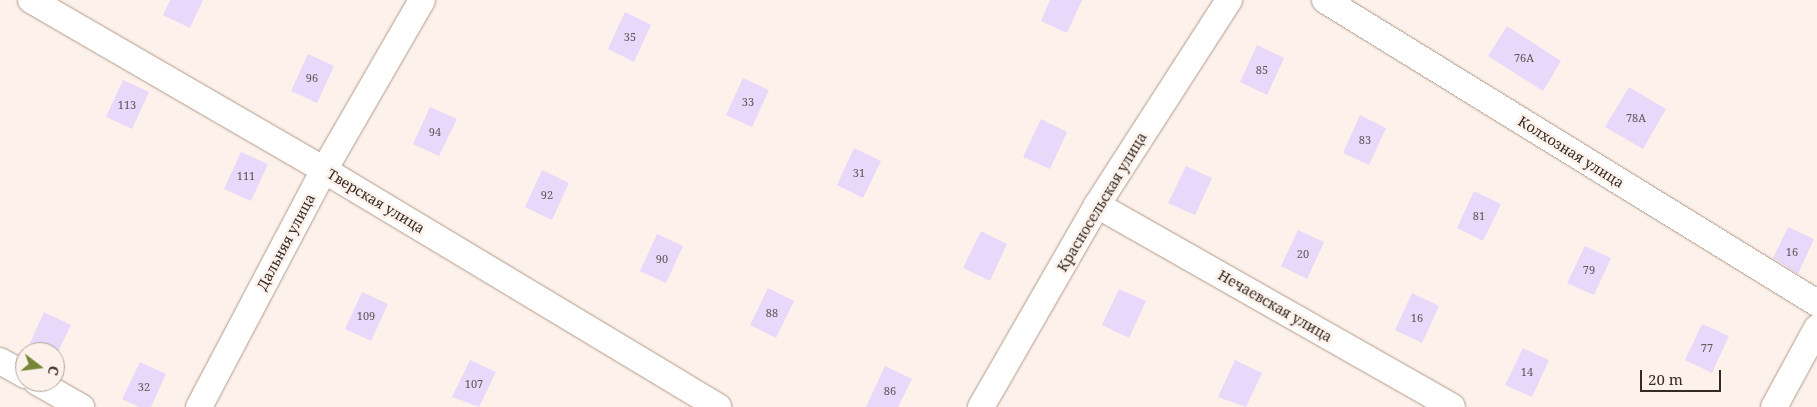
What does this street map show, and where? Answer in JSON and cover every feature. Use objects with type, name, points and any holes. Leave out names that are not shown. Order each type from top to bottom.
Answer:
[{"type":"street","name":"Тверская улица","points":[[31,0],[324,170],[718,407]]},
{"type":"street","name":"Дальняя улица","points":[[199,407],[324,170],[422,0]]},
{"type":"street","name":"Красносельская улица","points":[[981,407],[1097,205],[1229,0]]},
{"type":"street","name":"Колхозная улица","points":[[1325,0],[1817,303]]},
{"type":"street","name":"Нечаевская улица","points":[[1097,205],[1452,407]]},
{"type":"street","points":[[1774,407],[1817,328]]},
{"type":"street","points":[[0,361],[15,369]]},
{"type":"street","points":[[55,392],[81,407]]},
{"type":"building","points":[[170,0],[203,0],[190,28],[163,15]]},
{"type":"building","points":[[1050,0],[1082,0],[1067,33],[1041,21]]},
{"type":"building","points":[[625,12],[651,25],[634,62],[608,49]]},
{"type":"building","points":[[1507,26],[1561,61],[1543,91],[1488,56]]},
{"type":"building","points":[[1257,45],[1284,58],[1267,95],[1240,82]]},
{"type":"building","points":[[308,54],[334,66],[317,103],[291,91]]},
{"type":"building","points":[[743,78],[769,90],[752,127],[726,115]]},
{"type":"building","points":[[123,80],[149,92],[132,129],[106,117]]},
{"type":"building","points":[[1629,87],[1666,109],[1643,149],[1605,127]]},
{"type":"building","points":[[430,107],[457,119],[439,156],[413,144]]},
{"type":"building","points":[[1360,115],[1386,128],[1369,165],[1343,153]]},
{"type":"building","points":[[1041,119],[1067,132],[1050,169],[1023,157]]},
{"type":"building","points":[[854,148],[881,161],[863,198],[837,185]]},
{"type":"building","points":[[241,152],[268,164],[251,201],[224,189]]},
{"type":"building","points":[[1186,166],[1212,178],[1195,215],[1168,203]]},
{"type":"building","points":[[542,170],[569,183],[552,220],[525,207]]},
{"type":"building","points":[[1474,191],[1501,204],[1483,241],[1457,228]]},
{"type":"building","points":[[1788,227],[1814,239],[1798,274],[1773,258]]},
{"type":"building","points":[[1298,230],[1324,242],[1307,279],[1281,266]]},
{"type":"building","points":[[981,231],[1007,244],[990,281],[963,268]]},
{"type":"building","points":[[657,234],[683,246],[666,283],[640,271]]},
{"type":"building","points":[[1585,246],[1611,258],[1594,295],[1567,283]]},
{"type":"building","points":[[768,288],[794,301],[776,338],[750,325]]},
{"type":"building","points":[[1119,289],[1146,301],[1129,338],[1102,325]]},
{"type":"building","points":[[362,292],[388,304],[371,341],[345,329]]},
{"type":"building","points":[[1412,293],[1439,306],[1422,343],[1395,330]]},
{"type":"building","points":[[44,312],[71,325],[63,342],[30,342]]},
{"type":"building","points":[[1702,324],[1729,336],[1712,373],[1685,360]]},
{"type":"building","points":[[1523,348],[1549,360],[1532,397],[1505,385]]},
{"type":"building","points":[[470,360],[496,372],[479,407],[452,397]]},
{"type":"building","points":[[1235,360],[1262,373],[1246,407],[1218,397]]},
{"type":"building","points":[[140,362],[166,374],[151,407],[139,407],[122,399]]},
{"type":"building","points":[[885,366],[912,379],[898,407],[866,407]]}]
